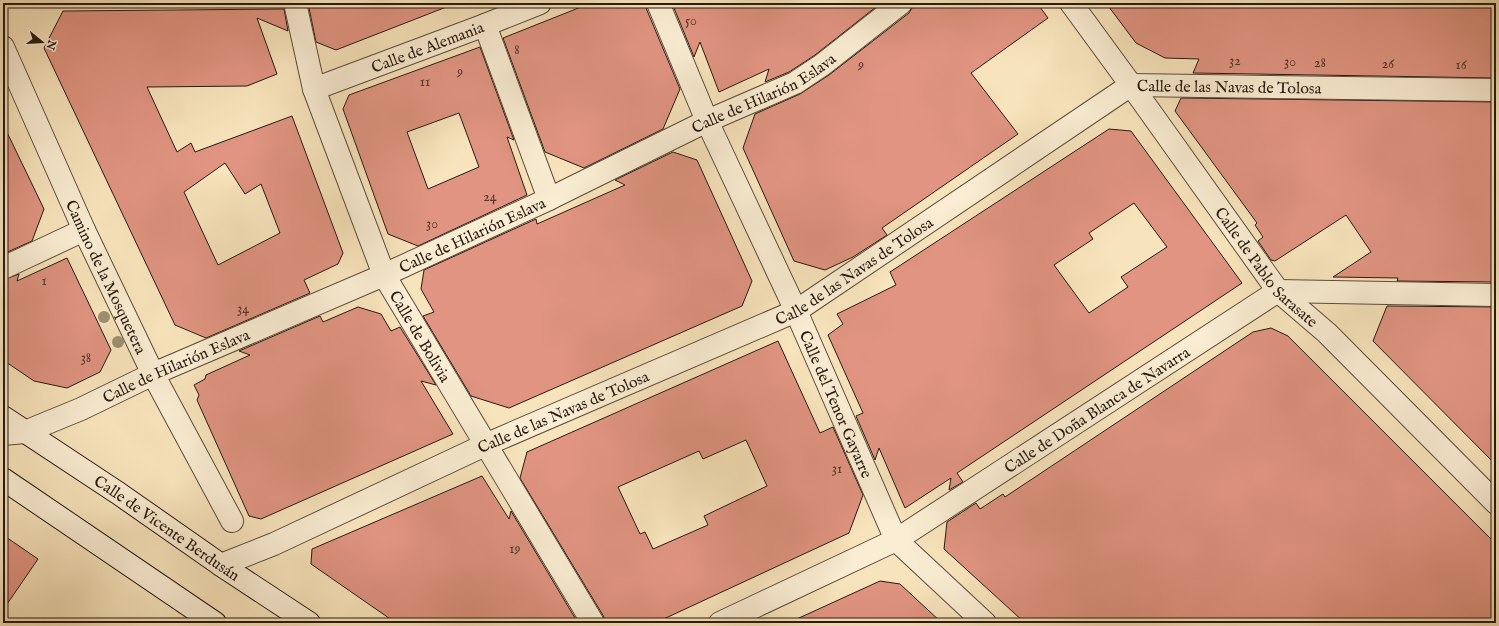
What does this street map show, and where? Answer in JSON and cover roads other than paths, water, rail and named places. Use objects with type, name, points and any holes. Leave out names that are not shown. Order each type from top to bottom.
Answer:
[{"type":"street","name":"Calle de Bolivia","points":[[295,3],[314,89],[384,275],[485,445],[594,623]]},
{"type":"street","name":"Calle de Alemania","points":[[314,89],[540,3]]},
{"type":"street","name":"Calle del Tenor Gayarre","points":[[658,3],[707,122],[796,311],[896,540],[985,623]]},
{"type":"street","name":"Calle de Hilarión Eslava","points":[[25,432],[82,409],[153,374],[384,275],[549,199],[707,122],[795,83],[822,65],[901,3]]},
{"type":"street","name":"Calle de Pablo Sarasate","points":[[1071,3],[1278,291],[1327,332],[1496,503]]},
{"type":"street","points":[[485,25],[549,199]]},
{"type":"street","name":"Camino de la Mosquetera","points":[[3,47],[84,230],[153,374],[232,521]]},
{"type":"street","name":"Calle de las Navas de Tolosa","points":[[221,565],[274,544],[485,445],[796,311],[1131,85],[1496,90]]},
{"type":"street","points":[[3,268],[84,230]]},
{"type":"street","points":[[1278,291],[1496,295]]},
{"type":"street","name":"Calle de Doña Blanca de Navarra","points":[[720,623],[896,540],[1278,291]]},
{"type":"street","name":"Calle de Vicente Berdusán","points":[[3,417],[309,623]]},
{"type":"street","points":[[3,434],[25,432]]},
{"type":"street","points":[[3,479],[215,623]]}]
